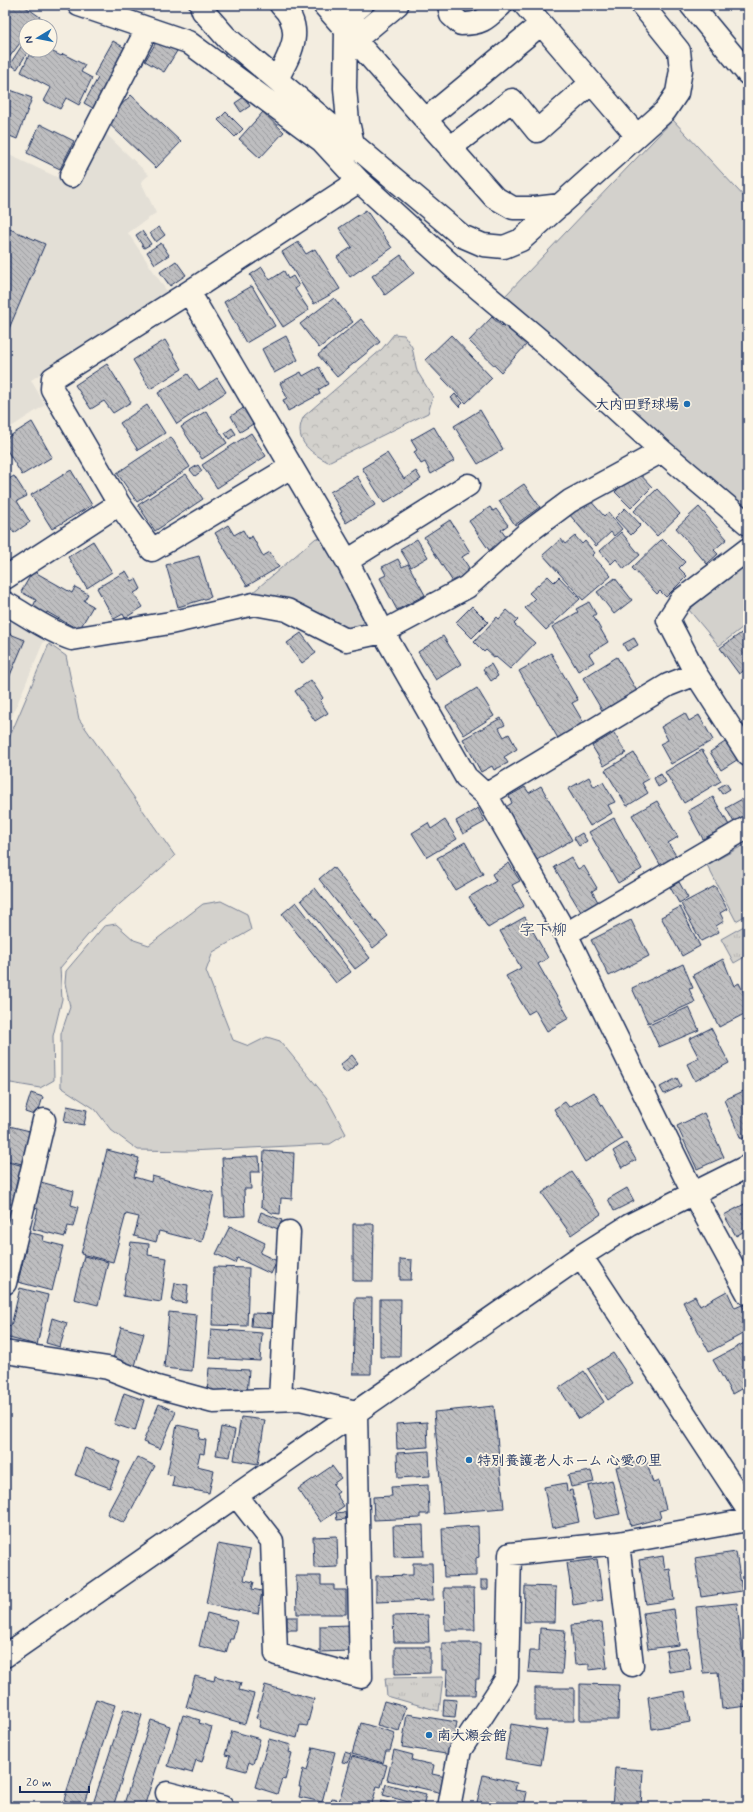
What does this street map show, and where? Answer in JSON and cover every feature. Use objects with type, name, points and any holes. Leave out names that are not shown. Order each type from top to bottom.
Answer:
[{"type":"street","points":[[79,5],[188,42],[322,141],[359,181],[460,273],[548,347],[662,451],[748,524]]},
{"type":"street","points":[[201,5],[204,11],[226,37],[462,236],[483,245],[504,247],[521,240],[561,205],[664,111],[677,93],[681,70],[679,51],[642,5]]},
{"type":"street","points":[[277,79],[292,51],[295,30],[288,12],[281,5]]},
{"type":"street","points":[[324,5],[494,198],[513,208],[535,208],[561,205]]},
{"type":"street","points":[[353,144],[348,122],[346,88],[350,35],[355,11],[362,5]]},
{"type":"street","points":[[350,35],[397,5]]},
{"type":"street","points":[[450,5],[451,15],[461,24],[474,24],[484,21],[501,5]]},
{"type":"street","points":[[525,5],[637,136]]},
{"type":"street","points":[[691,5],[748,74]]},
{"type":"street","points":[[426,120],[541,24]]},
{"type":"street","points":[[71,176],[147,29]]},
{"type":"street","points":[[450,148],[512,100],[537,131],[591,83]]},
{"type":"street","points":[[291,467],[152,550],[119,504],[52,389],[52,378],[189,292],[359,181]]},
{"type":"street","points":[[189,292],[347,560],[383,632],[466,777],[486,795],[566,934],[693,1193],[748,1294]]},
{"type":"street","points":[[5,602],[41,625],[62,636],[72,639],[170,623],[254,604],[287,610],[346,640],[383,632],[467,587],[527,533],[570,501],[662,451]]},
{"type":"street","points":[[347,560],[468,485]]},
{"type":"street","points":[[5,578],[119,504]]},
{"type":"street","points":[[748,548],[681,600],[668,620],[696,674],[748,755]]},
{"type":"street","points":[[486,795],[668,684],[696,674]]},
{"type":"street","points":[[566,934],[748,827]]},
{"type":"street","points":[[5,1282],[44,1120]]},
{"type":"street","points":[[5,1656],[581,1256],[630,1225],[748,1166]]},
{"type":"street","points":[[280,1400],[289,1232]]},
{"type":"street","points":[[581,1256],[748,1510]]},
{"type":"street","points":[[5,1352],[108,1368],[154,1386],[213,1402],[300,1399],[356,1412]]},
{"type":"street","points":[[236,1495],[272,1541],[276,1654],[361,1677],[356,1412]]},
{"type":"street","points":[[448,1807],[460,1750],[508,1678],[510,1554],[618,1543],[748,1520]]},
{"type":"street","points":[[618,1543],[632,1665]]},
{"type":"street","points":[[167,1793],[222,1807]]},
{"type":"shaded area","points":[[104,132],[149,175],[141,182],[156,213],[128,233],[168,293],[31,380],[45,405],[5,431],[5,153],[74,185]]},
{"type":"shaded area","points":[[5,612],[45,638],[5,733]]},
{"type":"green space","name":"大内田野球場","points":[[673,120],[748,201],[748,512],[505,296]]},
{"type":"green space","points":[[394,334],[404,335],[412,347],[417,371],[433,397],[428,413],[328,462],[315,454],[304,444],[300,431],[304,416],[382,349]]},
{"type":"green space","points":[[316,538],[324,540],[367,613],[361,628],[341,629],[252,597],[252,593]]},
{"type":"green space","points":[[748,559],[748,623],[719,646],[689,610]]},
{"type":"green space","points":[[49,644],[66,656],[79,719],[175,856],[98,923],[60,968],[62,999],[53,1036],[54,1080],[40,1088],[5,1082],[5,748]]},
{"type":"green space","points":[[748,843],[748,914],[736,921],[707,865]]},
{"type":"green space","points":[[221,901],[247,914],[251,930],[213,952],[206,971],[233,1040],[249,1046],[267,1037],[280,1041],[326,1097],[346,1134],[330,1144],[190,1151],[138,1150],[111,1130],[95,1109],[61,1087],[61,1034],[70,1007],[65,983],[66,971],[104,926],[116,924],[134,940],[149,945],[203,904]]},
{"type":"green space","points":[[744,926],[748,933],[748,955],[734,963],[721,939]]},
{"type":"green space","points":[[443,1677],[439,1711],[387,1696],[385,1678]]},
{"type":"building","points":[[5,5],[23,5],[40,17],[18,18],[18,46],[5,63]]},
{"type":"building","points":[[129,5],[146,5],[144,11]]},
{"type":"building","points":[[158,39],[177,51],[164,72],[145,61]]},
{"type":"building","points":[[113,41],[132,52],[98,111],[84,103],[98,78],[94,75]]},
{"type":"building","points":[[18,52],[18,58],[24,58],[17,69],[10,64]]},
{"type":"building","points":[[58,54],[61,56],[63,54],[85,65],[81,72],[92,78],[79,105],[66,98],[60,109],[44,101],[51,88],[21,72],[28,58],[58,58]]},
{"type":"building","points":[[5,88],[32,98],[17,139],[5,134]]},
{"type":"building","points":[[131,95],[181,142],[156,168],[106,121]]},
{"type":"building","points":[[244,97],[250,106],[241,112],[235,103]]},
{"type":"building","points":[[226,112],[243,129],[235,137],[218,120]]},
{"type":"building","points":[[263,112],[284,132],[260,158],[239,139]]},
{"type":"building","points":[[40,124],[74,141],[60,169],[27,153]]},
{"type":"building","points":[[366,210],[392,248],[350,277],[337,257],[352,247],[339,228]]},
{"type":"building","points":[[5,227],[45,244],[5,338]]},
{"type":"building","points":[[159,227],[165,235],[156,242],[150,233]]},
{"type":"building","points":[[142,231],[151,244],[144,248],[136,235]]},
{"type":"building","points":[[298,242],[306,254],[315,249],[340,289],[314,304],[282,252]]},
{"type":"building","points":[[161,243],[169,255],[155,264],[147,252]]},
{"type":"building","points":[[401,255],[414,273],[385,295],[372,276]]},
{"type":"building","points":[[176,261],[186,275],[170,286],[160,272]]},
{"type":"building","points":[[262,267],[270,280],[284,271],[288,279],[293,276],[299,286],[295,289],[309,310],[283,327],[250,275]]},
{"type":"building","points":[[252,286],[275,326],[246,343],[224,302]]},
{"type":"building","points":[[334,298],[353,322],[319,348],[300,324]]},
{"type":"building","points":[[492,317],[502,326],[506,322],[528,343],[501,372],[469,341]]},
{"type":"building","points":[[361,319],[380,342],[337,377],[318,355]]},
{"type":"building","points":[[451,335],[492,378],[466,403],[425,360]]},
{"type":"building","points":[[286,336],[298,360],[274,373],[262,349]]},
{"type":"building","points":[[165,340],[182,369],[150,389],[133,360]]},
{"type":"building","points":[[107,364],[131,402],[113,413],[104,401],[91,409],[75,385]]},
{"type":"building","points":[[319,367],[328,384],[318,390],[320,394],[288,411],[283,400],[287,398],[280,383],[301,372],[303,376]]},
{"type":"building","points":[[188,374],[199,390],[217,378],[226,392],[177,424],[158,393]]},
{"type":"building","points":[[455,394],[463,403],[459,407],[451,398]]},
{"type":"building","points":[[147,405],[165,433],[138,450],[120,423]]},
{"type":"building","points":[[248,405],[258,421],[240,432],[231,416]]},
{"type":"building","points":[[480,410],[503,449],[478,464],[454,426]]},
{"type":"building","points":[[206,411],[227,443],[202,459],[181,427]]},
{"type":"building","points":[[32,422],[52,457],[22,475],[5,447],[5,439]]},
{"type":"building","points":[[434,427],[454,461],[431,474],[425,462],[421,464],[414,452],[417,450],[411,440]]},
{"type":"building","points":[[232,428],[236,434],[229,439],[225,433]]},
{"type":"building","points":[[251,433],[266,456],[217,488],[202,465]]},
{"type":"building","points":[[171,437],[190,467],[137,502],[117,473]]},
{"type":"building","points":[[387,453],[404,479],[416,471],[421,479],[384,503],[362,468]]},
{"type":"building","points":[[198,465],[202,471],[195,476],[190,470]]},
{"type":"building","points":[[71,470],[92,505],[52,529],[31,495]]},
{"type":"building","points":[[637,471],[652,487],[631,508],[615,492]]},
{"type":"building","points":[[186,474],[203,499],[155,531],[138,505]]},
{"type":"building","points":[[14,476],[27,496],[17,501],[30,522],[14,533],[5,520],[5,481]]},
{"type":"building","points":[[357,476],[375,505],[346,523],[340,513],[342,512],[330,492]]},
{"type":"building","points":[[524,484],[540,507],[515,525],[499,501]]},
{"type":"building","points":[[657,489],[680,514],[657,536],[634,511]]},
{"type":"building","points":[[588,498],[604,516],[608,512],[622,529],[614,536],[611,532],[596,546],[569,514]]},
{"type":"building","points":[[490,507],[493,511],[496,509],[508,525],[501,530],[508,540],[491,553],[469,521]]},
{"type":"building","points":[[699,507],[727,539],[714,550],[718,554],[707,564],[676,528]]},
{"type":"building","points":[[625,508],[641,525],[631,535],[615,518]]},
{"type":"building","points":[[450,520],[470,552],[462,557],[471,571],[453,582],[424,537]]},
{"type":"building","points":[[228,525],[234,535],[243,530],[248,539],[252,536],[263,556],[270,552],[279,567],[247,586],[215,533]]},
{"type":"building","points":[[621,532],[640,555],[624,569],[616,559],[611,564],[600,551]]},
{"type":"building","points":[[575,536],[582,544],[585,541],[595,553],[592,555],[611,576],[583,600],[543,555],[561,539],[565,544]]},
{"type":"building","points":[[417,539],[428,557],[411,567],[400,549]]},
{"type":"building","points":[[662,539],[685,562],[679,568],[687,576],[666,597],[660,591],[657,594],[632,568]]},
{"type":"building","points":[[93,541],[112,572],[87,588],[68,557]]},
{"type":"building","points":[[199,556],[211,597],[178,607],[166,565]]},
{"type":"building","points":[[398,559],[402,567],[408,564],[425,595],[397,610],[380,578],[386,575],[382,567]]},
{"type":"building","points":[[33,571],[72,593],[75,587],[88,594],[84,601],[93,606],[79,630],[47,612],[45,616],[32,609],[36,600],[21,592]]},
{"type":"building","points":[[126,571],[132,581],[136,579],[141,589],[134,593],[143,607],[125,618],[123,614],[114,619],[97,588]]},
{"type":"building","points":[[548,576],[554,582],[559,577],[580,599],[546,630],[525,608],[535,599],[529,593]]},
{"type":"building","points":[[615,578],[632,600],[614,614],[597,592]]},
{"type":"building","points":[[589,602],[596,614],[593,616],[608,642],[589,654],[594,662],[578,671],[552,627],[578,612],[576,609]]},
{"type":"building","points":[[472,606],[488,622],[472,638],[456,622]]},
{"type":"building","points":[[507,610],[518,620],[514,624],[535,643],[510,669],[486,650],[484,652],[474,642],[497,617],[499,619]]},
{"type":"building","points":[[747,629],[748,674],[745,670],[739,674],[720,648]]},
{"type":"building","points":[[5,632],[25,640],[5,687]]},
{"type":"building","points":[[301,633],[316,653],[302,663],[287,643]]},
{"type":"building","points":[[443,636],[461,664],[436,680],[418,652]]},
{"type":"building","points":[[634,638],[638,645],[627,651],[623,644]]},
{"type":"building","points":[[551,653],[578,700],[572,703],[585,725],[559,740],[519,671]]},
{"type":"building","points":[[617,657],[637,691],[603,712],[583,678]]},
{"type":"building","points":[[491,664],[498,676],[491,681],[483,669]]},
{"type":"building","points":[[311,680],[323,698],[320,701],[328,713],[315,721],[295,691]]},
{"type":"building","points":[[477,688],[494,716],[464,735],[446,707]]},
{"type":"building","points":[[685,713],[689,721],[699,715],[713,740],[671,764],[660,744],[668,740],[661,727]]},
{"type":"building","points":[[501,718],[505,725],[499,728],[504,737],[509,734],[517,749],[504,757],[508,763],[494,770],[492,766],[481,772],[463,739]]},
{"type":"building","points":[[614,733],[626,753],[604,766],[592,746]]},
{"type":"building","points":[[728,740],[740,758],[721,770],[710,752]]},
{"type":"building","points":[[702,750],[721,781],[684,803],[665,772]]},
{"type":"building","points":[[634,753],[649,779],[642,783],[648,793],[627,806],[605,770]]},
{"type":"building","points":[[661,774],[666,782],[658,787],[654,778]]},
{"type":"building","points":[[589,777],[594,787],[603,782],[615,802],[608,805],[612,813],[590,826],[568,789]]},
{"type":"building","points":[[726,783],[730,789],[722,794],[718,788]]},
{"type":"building","points":[[541,786],[572,840],[535,861],[504,808],[512,803],[509,796],[525,787],[529,793]]},
{"type":"building","points":[[713,797],[729,825],[703,839],[688,811]]},
{"type":"building","points":[[744,798],[748,806],[748,819],[736,826],[726,808]]},
{"type":"building","points":[[657,801],[678,837],[668,843],[677,857],[661,866],[632,815]]},
{"type":"building","points":[[478,808],[485,822],[463,834],[456,821]]},
{"type":"building","points":[[614,818],[642,869],[618,883],[589,832]]},
{"type":"building","points":[[445,820],[457,839],[427,857],[412,833],[428,823],[431,829]]},
{"type":"building","points":[[582,833],[587,841],[579,846],[574,838]]},
{"type":"building","points":[[465,842],[483,874],[455,890],[437,858]]},
{"type":"building","points":[[571,857],[578,869],[584,866],[597,888],[592,891],[598,902],[581,912],[554,867]]},
{"type":"building","points":[[509,863],[520,881],[512,885],[524,906],[488,928],[469,897],[496,881],[492,874]]},
{"type":"building","points":[[333,867],[388,936],[373,948],[319,879]]},
{"type":"building","points":[[679,882],[688,898],[679,903],[670,887]]},
{"type":"building","points":[[715,886],[727,909],[720,913],[724,921],[716,926],[719,932],[701,941],[681,904]]},
{"type":"building","points":[[315,888],[370,958],[355,969],[301,900]]},
{"type":"building","points":[[296,902],[351,972],[336,983],[282,914]]},
{"type":"building","points":[[680,907],[700,946],[682,956],[661,917]]},
{"type":"building","points":[[525,917],[548,958],[538,964],[569,1018],[547,1031],[535,1010],[528,1014],[506,976],[521,968],[500,931]]},
{"type":"building","points":[[631,920],[649,956],[609,976],[591,940]]},
{"type":"building","points":[[723,959],[734,986],[739,983],[748,1001],[748,1012],[719,1027],[693,975]]},
{"type":"building","points":[[683,964],[693,988],[689,989],[695,1002],[648,1023],[632,988]]},
{"type":"building","points":[[689,1007],[699,1030],[659,1047],[649,1025]]},
{"type":"building","points":[[711,1028],[729,1063],[695,1081],[687,1064],[699,1058],[689,1039]]},
{"type":"building","points":[[352,1055],[358,1063],[346,1073],[340,1065]]},
{"type":"building","points":[[677,1078],[681,1086],[664,1094],[660,1087]]},
{"type":"building","points":[[748,1089],[748,1136],[741,1139],[724,1100]]},
{"type":"building","points":[[594,1092],[622,1139],[585,1162],[554,1109],[565,1102],[569,1107]]},
{"type":"building","points":[[31,1093],[43,1097],[37,1116],[25,1112]]},
{"type":"building","points":[[67,1106],[87,1110],[84,1125],[64,1122]]},
{"type":"building","points":[[704,1113],[724,1157],[697,1169],[677,1126]]},
{"type":"building","points":[[5,1125],[30,1131],[22,1164],[5,1160]]},
{"type":"building","points":[[626,1143],[636,1160],[622,1168],[613,1151]]},
{"type":"building","points":[[107,1150],[139,1158],[134,1177],[151,1182],[152,1176],[214,1193],[202,1242],[159,1231],[156,1242],[134,1236],[139,1217],[126,1214],[113,1262],[81,1254]]},
{"type":"building","points":[[264,1151],[294,1153],[292,1199],[281,1198],[280,1214],[272,1213],[261,1206]]},
{"type":"building","points":[[259,1156],[260,1172],[250,1172],[251,1189],[244,1189],[245,1216],[225,1217],[222,1158]]},
{"type":"building","points":[[8,1162],[24,1166],[15,1205],[5,1203],[5,1166],[7,1166]]},
{"type":"building","points":[[572,1172],[601,1214],[571,1235],[542,1193]]},
{"type":"building","points":[[37,1181],[74,1191],[71,1205],[78,1207],[73,1227],[68,1226],[65,1237],[33,1229],[38,1209],[31,1207]]},
{"type":"building","points":[[627,1188],[634,1201],[614,1211],[608,1199]]},
{"type":"building","points":[[748,1202],[748,1229],[736,1236],[724,1215]]},
{"type":"building","points":[[261,1212],[282,1220],[278,1229],[258,1221]]},
{"type":"building","points":[[5,1215],[12,1217],[9,1229],[5,1228]]},
{"type":"building","points":[[353,1224],[374,1224],[373,1281],[353,1281]]},
{"type":"building","points":[[230,1226],[265,1243],[260,1253],[277,1261],[271,1274],[237,1258],[235,1263],[216,1254]]},
{"type":"building","points":[[23,1231],[44,1236],[43,1241],[63,1246],[52,1291],[18,1282],[26,1248],[19,1246]]},
{"type":"building","points":[[131,1242],[149,1244],[148,1255],[167,1258],[161,1302],[123,1296]]},
{"type":"building","points":[[84,1256],[108,1262],[98,1305],[74,1299]]},
{"type":"building","points":[[400,1259],[412,1260],[411,1280],[400,1280]]},
{"type":"building","points":[[214,1267],[249,1268],[247,1326],[212,1325]]},
{"type":"building","points":[[175,1283],[188,1285],[186,1303],[172,1301]]},
{"type":"building","points":[[20,1288],[48,1295],[37,1345],[5,1337],[5,1324],[11,1326]]},
{"type":"building","points":[[727,1291],[735,1308],[742,1305],[748,1316],[748,1331],[709,1352],[683,1302],[695,1296],[700,1306]]},
{"type":"building","points":[[355,1298],[372,1298],[371,1374],[353,1374]]},
{"type":"building","points":[[380,1299],[401,1299],[400,1357],[380,1357]]},
{"type":"building","points":[[169,1312],[197,1315],[192,1371],[164,1368]]},
{"type":"building","points":[[252,1313],[277,1314],[276,1328],[251,1326]]},
{"type":"building","points":[[52,1318],[67,1323],[60,1347],[46,1343]]},
{"type":"building","points":[[121,1327],[144,1333],[135,1366],[113,1359]]},
{"type":"building","points":[[211,1329],[262,1333],[260,1361],[209,1358]]},
{"type":"building","points":[[748,1341],[748,1385],[732,1394],[713,1360]]},
{"type":"building","points":[[613,1353],[633,1383],[608,1400],[588,1369]]},
{"type":"building","points":[[209,1368],[249,1370],[247,1395],[207,1392]]},
{"type":"building","points":[[584,1371],[604,1402],[579,1419],[559,1388]]},
{"type":"building","points":[[124,1393],[144,1400],[135,1431],[114,1424]]},
{"type":"building","points":[[159,1404],[176,1412],[160,1449],[143,1442]]},
{"type":"building","name":"特別養護老人ホーム 心愛の里","points":[[494,1406],[504,1508],[443,1513],[434,1412]]},
{"type":"building","points":[[241,1417],[265,1420],[258,1464],[234,1460]]},
{"type":"building","points":[[427,1422],[428,1447],[397,1449],[396,1424]]},
{"type":"building","points":[[177,1425],[200,1430],[199,1439],[206,1440],[204,1454],[200,1453],[197,1466],[214,1470],[209,1493],[172,1486],[174,1476],[167,1474]]},
{"type":"building","points":[[221,1427],[235,1430],[230,1457],[216,1455]]},
{"type":"building","points":[[85,1448],[120,1462],[110,1488],[75,1475]]},
{"type":"building","points":[[429,1451],[430,1476],[398,1478],[397,1453]]},
{"type":"building","points":[[137,1457],[155,1466],[124,1523],[107,1514]]},
{"type":"building","points":[[646,1459],[653,1483],[659,1481],[666,1509],[659,1511],[661,1518],[631,1526],[616,1467]]},
{"type":"building","points":[[332,1466],[341,1478],[333,1484],[339,1492],[336,1494],[344,1506],[321,1522],[298,1489]]},
{"type":"building","points":[[591,1471],[594,1482],[571,1487],[568,1475]]},
{"type":"building","points":[[612,1480],[620,1514],[595,1519],[588,1486]]},
{"type":"building","points":[[566,1483],[567,1491],[572,1490],[579,1522],[552,1528],[544,1487]]},
{"type":"building","points":[[428,1485],[429,1514],[420,1514],[420,1518],[374,1520],[373,1497],[392,1496],[391,1487]]},
{"type":"building","points":[[345,1512],[346,1519],[337,1520],[336,1513]]},
{"type":"building","points":[[423,1525],[424,1556],[394,1557],[393,1526]]},
{"type":"building","points":[[478,1526],[479,1557],[476,1558],[476,1576],[444,1577],[442,1528]]},
{"type":"building","points":[[337,1536],[338,1567],[314,1568],[313,1537]]},
{"type":"building","points":[[218,1544],[250,1550],[244,1580],[254,1582],[252,1589],[262,1591],[258,1614],[206,1604]]},
{"type":"building","points":[[736,1552],[742,1591],[701,1597],[695,1558]]},
{"type":"building","points":[[663,1556],[665,1570],[670,1569],[674,1600],[646,1604],[639,1560]]},
{"type":"building","points":[[597,1559],[603,1600],[573,1605],[567,1563]]},
{"type":"building","points":[[413,1563],[432,1563],[433,1600],[376,1602],[376,1576],[413,1575]]},
{"type":"building","points":[[296,1576],[321,1576],[321,1585],[334,1585],[334,1590],[346,1590],[346,1614],[297,1614]]},
{"type":"building","points":[[481,1580],[488,1580],[488,1589],[481,1589]]},
{"type":"building","points":[[525,1586],[556,1587],[555,1622],[524,1622]]},
{"type":"building","points":[[444,1588],[474,1588],[475,1630],[445,1630]]},
{"type":"building","points":[[737,1603],[743,1659],[748,1658],[748,1706],[722,1709],[718,1672],[703,1673],[696,1607]]},
{"type":"building","points":[[674,1609],[679,1645],[648,1649],[643,1613]]},
{"type":"building","points":[[207,1613],[237,1621],[233,1639],[230,1639],[226,1653],[199,1646]]},
{"type":"building","points":[[428,1615],[429,1642],[394,1642],[393,1616]]},
{"type":"building","points":[[287,1617],[297,1617],[297,1630],[287,1630]]},
{"type":"building","points":[[602,1622],[607,1668],[589,1670],[589,1664],[575,1665],[571,1625]]},
{"type":"building","points":[[350,1625],[350,1651],[320,1652],[320,1626]]},
{"type":"building","points":[[540,1628],[565,1630],[562,1674],[528,1672],[530,1651],[539,1651]]},
{"type":"building","points":[[442,1643],[480,1643],[479,1679],[476,1679],[475,1695],[446,1695],[447,1670],[442,1670]]},
{"type":"building","points":[[395,1647],[430,1647],[430,1673],[395,1674]]},
{"type":"building","points":[[687,1648],[691,1669],[669,1672],[666,1651]]},
{"type":"building","points":[[195,1676],[214,1681],[215,1676],[241,1683],[239,1690],[254,1694],[245,1724],[186,1707]]},
{"type":"building","points":[[580,1684],[619,1685],[618,1720],[580,1720]]},
{"type":"building","points":[[265,1685],[314,1699],[307,1726],[300,1725],[297,1738],[259,1727],[261,1720],[256,1718]]},
{"type":"building","points":[[535,1688],[574,1688],[574,1721],[535,1721]]},
{"type":"building","points":[[685,1691],[690,1722],[652,1729],[648,1697]]},
{"type":"building","points":[[96,1699],[115,1705],[83,1807],[64,1800]]},
{"type":"building","points":[[444,1699],[457,1700],[455,1717],[443,1716]]},
{"type":"building","points":[[384,1701],[406,1707],[399,1731],[377,1725]]},
{"type":"building","points":[[124,1709],[142,1715],[113,1807],[92,1807]]},
{"type":"building","name":"南大瀬会館","points":[[407,1714],[457,1722],[452,1755],[402,1747]]},
{"type":"building","points":[[183,1715],[200,1720],[199,1723],[212,1727],[202,1762],[196,1760],[192,1773],[168,1766]]},
{"type":"building","points":[[151,1720],[170,1726],[144,1807],[123,1807]]},
{"type":"building","points":[[361,1723],[395,1733],[390,1751],[386,1751],[383,1763],[352,1754]]},
{"type":"building","points":[[511,1724],[547,1730],[541,1765],[505,1759]]},
{"type":"building","points":[[232,1731],[260,1739],[253,1764],[249,1762],[246,1771],[227,1766],[230,1756],[225,1755]]},
{"type":"building","points":[[269,1739],[291,1745],[289,1752],[292,1753],[285,1780],[282,1779],[277,1794],[255,1787]]},
{"type":"building","points":[[313,1747],[335,1752],[322,1802],[299,1797],[301,1787],[299,1787],[303,1769],[307,1771]]},
{"type":"building","points":[[394,1750],[413,1755],[412,1760],[434,1765],[432,1774],[446,1777],[442,1793],[387,1780]]},
{"type":"building","points":[[345,1752],[351,1754],[348,1763],[342,1762]]},
{"type":"building","points":[[352,1756],[387,1765],[381,1787],[377,1786],[371,1807],[347,1807],[338,1805]]},
{"type":"building","points":[[615,1768],[643,1770],[641,1807],[612,1807]]},
{"type":"building","points":[[483,1775],[517,1783],[515,1790],[527,1792],[524,1807],[476,1807]]},
{"type":"building","points":[[386,1784],[426,1794],[423,1806],[383,1795]]},
{"type":"building","points":[[332,1798],[337,1799],[335,1807],[329,1807]]},
{"type":"building","points":[[381,1801],[407,1807],[380,1807]]},
{"type":"place","name":"大内田野球場","points":[[687,404]]},
{"type":"place","name":"特別養護老人ホーム 心愛の里","points":[[469,1460]]},
{"type":"place","name":"南大瀬会館","points":[[429,1735]]},
{"type":"district","name":"字下柳","points":[[543,929]]}]
